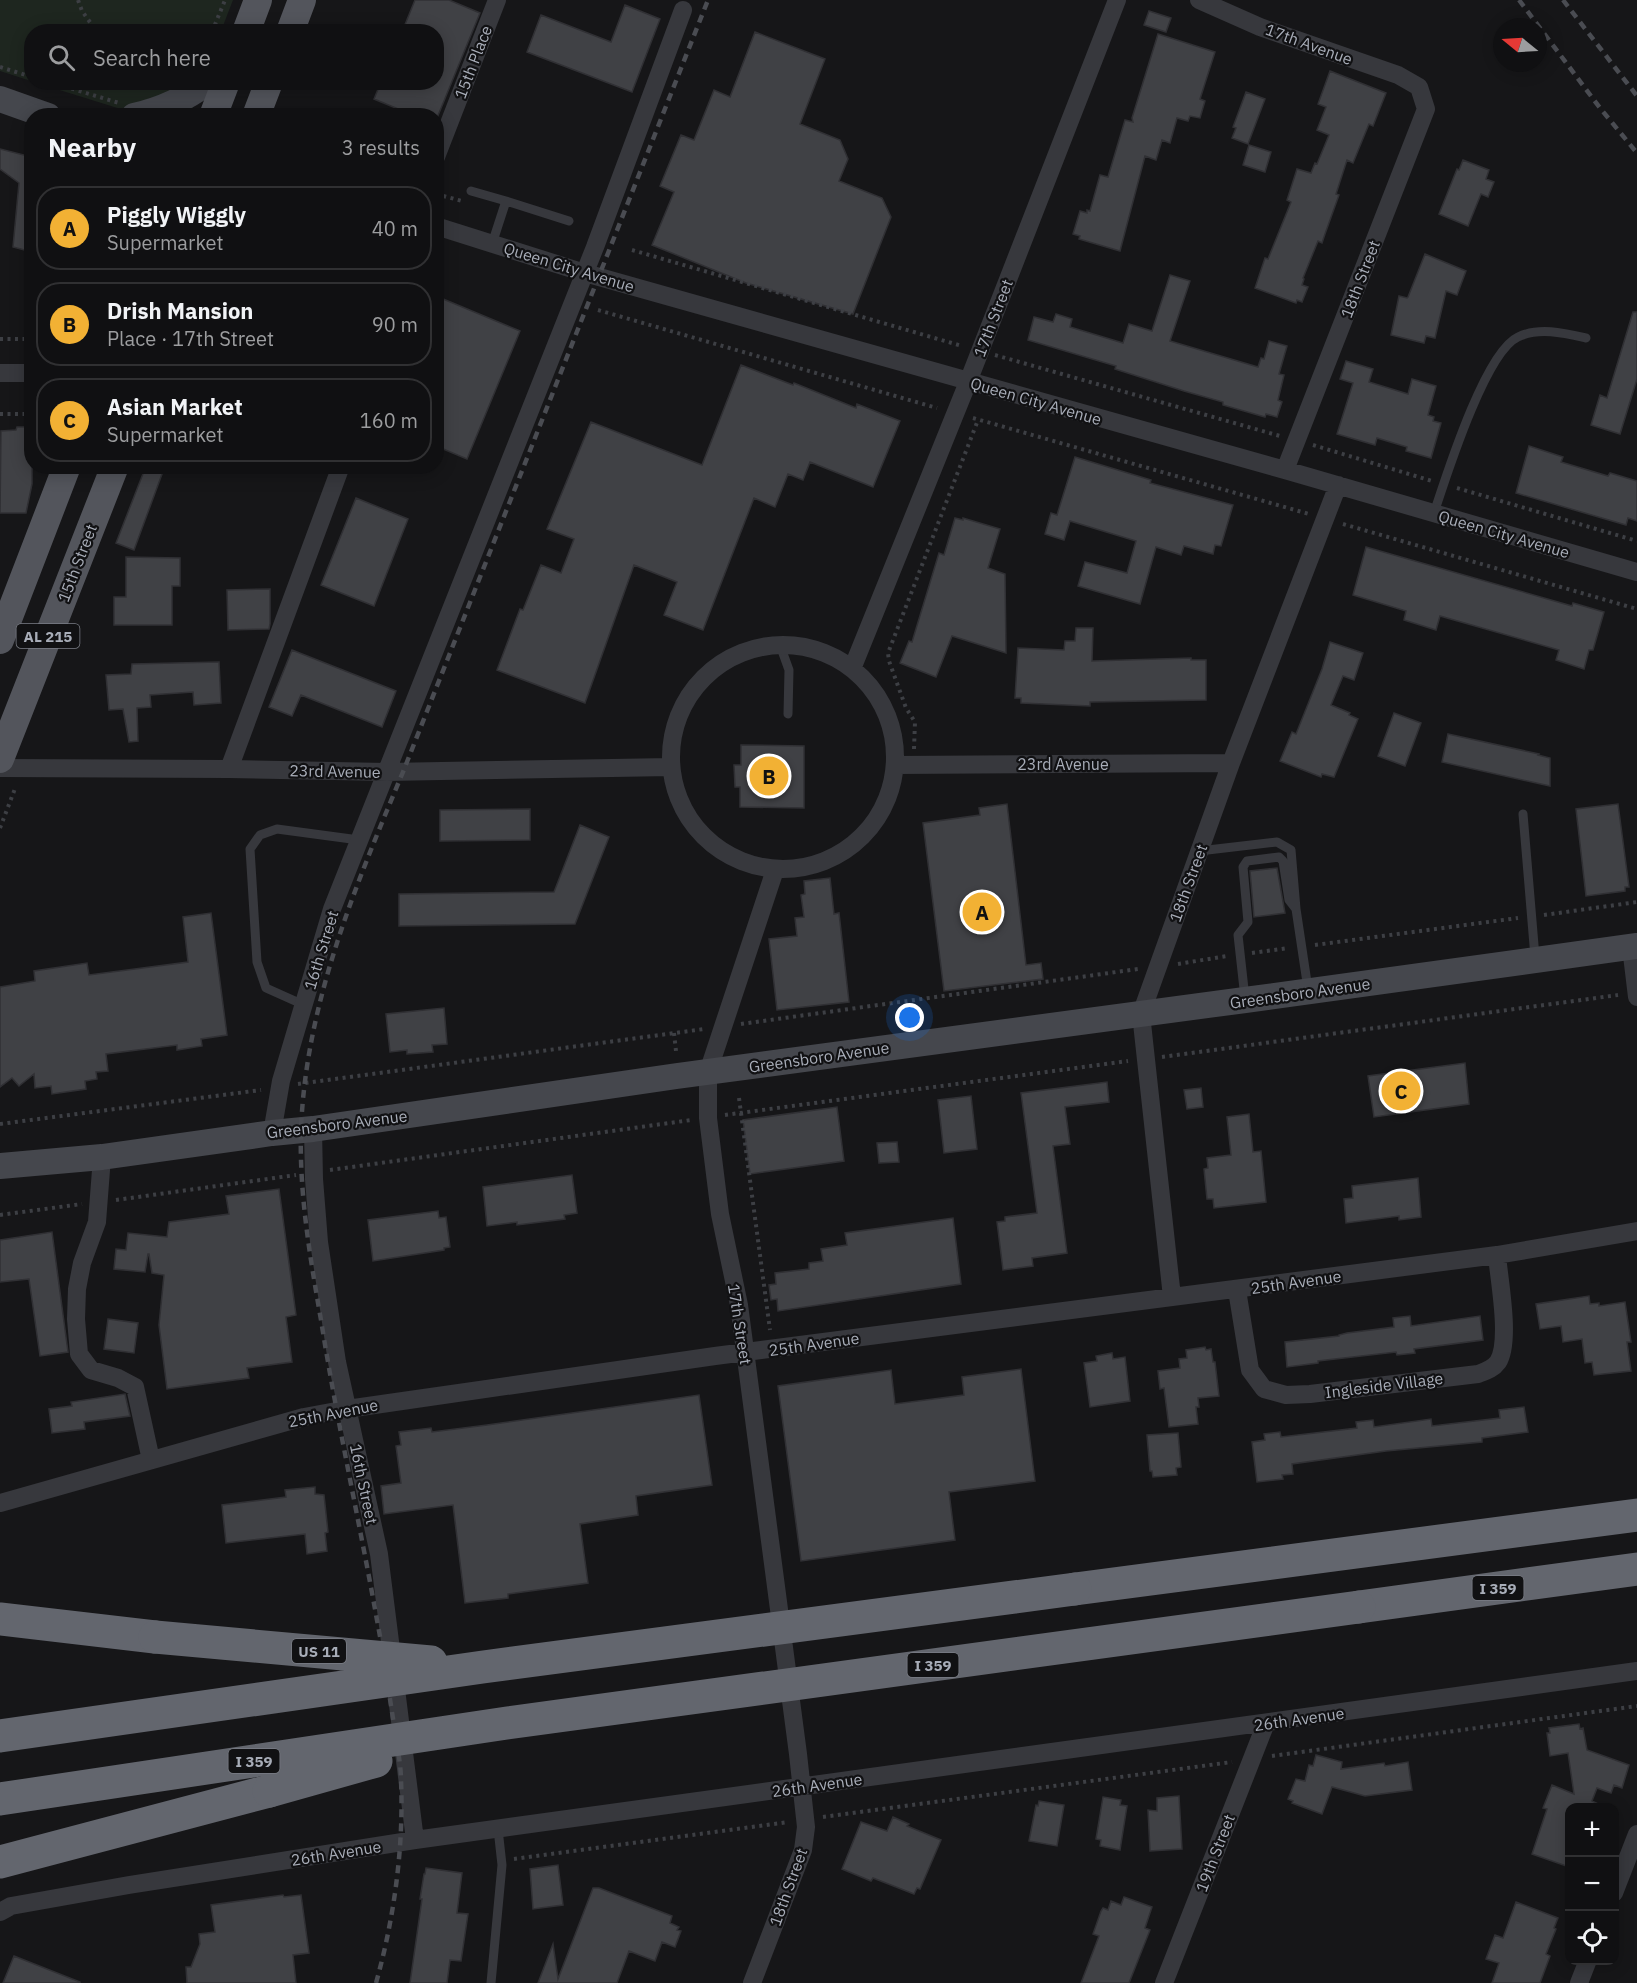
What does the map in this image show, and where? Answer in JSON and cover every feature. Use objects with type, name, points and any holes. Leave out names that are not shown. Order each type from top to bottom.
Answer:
[{"type":"highway","points":[[0,1736],[483,1667],[1637,1515]]},
{"type":"highway","name":"I 359","points":[[0,1799],[507,1723],[1637,1569]]},
{"type":"highway","name":"US 11","points":[[0,1619],[155,1637],[307,1649],[483,1667]]},
{"type":"highway","points":[[0,1862],[269,1791],[507,1723]]},
{"type":"main road","points":[[249,24],[258,0]]},
{"type":"main road","points":[[293,24],[302,0]]},
{"type":"main road","points":[[161,108],[186,98],[197,90]]},
{"type":"main road","points":[[216,108],[223,90]]},
{"type":"main road","points":[[259,108],[266,90]]},
{"type":"main road","points":[[0,99],[25,108]]},
{"type":"main road","name":"AL 215","points":[[0,640],[64,474]]},
{"type":"main road","name":"15th Street","points":[[0,759],[112,474]]},
{"type":"main road","name":"Greensboro Avenue","points":[[0,1166],[102,1157],[313,1129],[708,1072],[1634,946]]},
{"type":"street","name":"15th Place","points":[[444,137],[497,0]]},
{"type":"street","name":"17th Street","points":[[852,669],[968,382],[1117,0]]},
{"type":"street","name":"17th Avenue","points":[[1199,0],[1260,27],[1398,75],[1419,87]]},
{"type":"street","name":"16th Street","points":[[272,1133],[280,1088],[332,909],[585,273],[680,7]]},
{"type":"street","name":"18th Street","points":[[1285,470],[1426,110],[1419,87]]},
{"type":"street","name":"Queen City Avenue","points":[[444,229],[585,273],[1338,485],[1637,572]]},
{"type":"street","points":[[0,373],[24,373]]},
{"type":"street","points":[[229,769],[338,474]]},
{"type":"street","name":"18th Street","points":[[1172,1297],[1141,1014],[1231,763],[1338,485]]},
{"type":"street","points":[[780,645],[813,649],[834,657],[852,669],[868,683],[883,707],[892,729],[895,765],[887,798],[876,819],[861,838],[842,853],[821,863],[802,868],[775,870],[735,859],[713,845],[696,829],[683,809],[674,786],[671,766],[672,738],[679,716],[689,696],[704,677],[722,662],[742,652],[780,645]]},
{"type":"street","name":"23rd Avenue","points":[[895,765],[1231,763]]},
{"type":"street","name":"23rd Avenue","points":[[0,768],[387,772],[671,766]]},
{"type":"street","name":"17th Street","points":[[775,870],[708,1072],[708,1118],[720,1214],[739,1305],[802,1787]]},
{"type":"street","points":[[1634,946],[1637,995]]},
{"type":"street","name":"16th Street","points":[[313,1129],[319,1242],[338,1362],[379,1554],[415,1840]]},
{"type":"street","points":[[102,1157],[98,1221],[82,1263],[77,1289],[78,1354],[91,1370],[118,1378],[135,1387],[151,1460]]},
{"type":"street","name":"25th Avenue","points":[[0,1503],[304,1417],[347,1408],[715,1356],[1497,1255],[1637,1231]]},
{"type":"street","name":"Ingleside Village","points":[[1237,1290],[1250,1370],[1264,1389],[1286,1395],[1310,1394],[1478,1374],[1491,1370],[1503,1351],[1503,1315],[1497,1255]]},
{"type":"street","name":"26th Avenue","points":[[0,1912],[11,1906],[129,1885],[415,1840],[1637,1671]]},
{"type":"street","name":"19th Street","points":[[1164,1983],[1266,1723]]},
{"type":"street","name":"18th Street","points":[[752,1983],[803,1850],[805,1820],[802,1787]]},
{"type":"street","points":[[1629,1878],[1637,1834]]},
{"type":"street","points":[[1579,1983],[1586,1965]]},
{"type":"lane","points":[[471,190],[569,222]]},
{"type":"lane","points":[[492,244],[507,201]]},
{"type":"lane","points":[[1434,513],[1467,417],[1485,380],[1505,348],[1516,337],[1530,333],[1558,332],[1586,338]]},
{"type":"lane","points":[[780,645],[789,670],[788,714]]},
{"type":"lane","points":[[1523,814],[1535,960]]},
{"type":"lane","points":[[304,1005],[266,988],[257,962],[250,849],[260,836],[277,829],[360,840]]},
{"type":"lane","points":[[1199,851],[1277,842],[1291,850],[1296,909],[1309,991]]},
{"type":"lane","points":[[1245,1000],[1238,935],[1248,922],[1243,867],[1247,861],[1279,857],[1283,861],[1289,900],[1296,909]]},
{"type":"lane","points":[[491,1983],[501,1861],[498,1829]]},
{"type":"path","points":[[78,0],[82,11],[91,24]]},
{"type":"path","points":[[215,24],[225,0]]},
{"type":"path","points":[[0,67],[24,74]]},
{"type":"path","points":[[72,90],[122,108]]},
{"type":"path","points":[[0,339],[24,339]]},
{"type":"path","points":[[0,414],[24,414]]},
{"type":"path","points":[[913,765],[915,722],[906,708],[888,653],[978,420]]},
{"type":"path","points":[[1297,440],[1637,541]]},
{"type":"path","points":[[1325,519],[1637,609]]},
{"type":"path","points":[[314,1082],[1240,954],[1637,902]]},
{"type":"path","points":[[0,1215],[740,1113],[1637,995]]},
{"type":"path","points":[[674,1033],[676,1051]]},
{"type":"path","points":[[0,1124],[280,1088]]},
{"type":"path","points":[[739,1098],[772,1349]]},
{"type":"path","points":[[501,1861],[1637,1706]]},
{"type":"shaded area","points":[[0,0],[233,0],[224,24],[24,24],[24,79],[0,71]]},
{"type":"shaded area","points":[[60,90],[199,90],[193,108],[117,108]]},
{"type":"building","points":[[415,0],[449,0],[480,13],[441,108],[396,108],[374,99],[378,90],[444,90],[444,24],[405,24]]},
{"type":"building","points":[[625,5],[660,19],[632,92],[527,52],[541,15],[611,42]]},
{"type":"building","points":[[1149,11],[1171,18],[1166,32],[1144,25]]},
{"type":"building","points":[[755,32],[825,59],[800,124],[840,140],[848,159],[839,181],[882,198],[891,217],[853,314],[746,283],[652,245],[674,192],[660,186],[681,135],[694,140],[714,90],[730,97]]},
{"type":"building","points":[[1158,34],[1215,52],[1200,99],[1205,101],[1200,118],[1190,116],[1188,121],[1177,118],[1170,143],[1162,140],[1156,160],[1145,156],[1120,251],[1079,239],[1080,236],[1073,234],[1080,211],[1087,213],[1087,210],[1090,211],[1100,175],[1108,177],[1125,120],[1133,122],[1132,118]]},
{"type":"building","points":[[1330,71],[1386,93],[1373,126],[1369,124],[1353,163],[1347,160],[1336,194],[1339,195],[1322,243],[1318,241],[1303,278],[1302,285],[1308,287],[1302,302],[1297,300],[1296,303],[1255,288],[1265,258],[1268,259],[1291,202],[1287,200],[1297,169],[1311,173],[1329,135],[1317,130],[1326,107],[1318,104]]},
{"type":"building","points":[[1246,92],[1265,99],[1248,144],[1232,138],[1236,128],[1233,127]]},
{"type":"building","points":[[1249,145],[1271,152],[1265,172],[1243,165]]},
{"type":"building","points":[[0,149],[24,155],[24,250],[13,247],[19,183],[0,169]]},
{"type":"building","points":[[1463,160],[1489,170],[1486,179],[1494,182],[1488,197],[1481,194],[1468,226],[1439,214],[1457,169],[1459,170]]},
{"type":"building","points":[[1425,254],[1466,271],[1457,295],[1446,291],[1435,338],[1426,336],[1424,343],[1391,335],[1399,296],[1408,297]]},
{"type":"building","points":[[1170,275],[1190,281],[1170,341],[1258,367],[1261,358],[1264,359],[1269,341],[1287,346],[1279,374],[1284,375],[1278,400],[1282,402],[1277,417],[1266,414],[1265,417],[1223,405],[1223,402],[1115,369],[1116,366],[1028,340],[1034,317],[1053,322],[1056,314],[1072,319],[1070,327],[1123,343],[1129,324],[1152,331]]},
{"type":"building","points":[[444,299],[520,331],[467,459],[444,449]]},
{"type":"building","points":[[1633,312],[1637,312],[1637,379],[1620,434],[1591,425],[1600,395],[1607,398]]},
{"type":"building","points":[[1346,361],[1373,369],[1369,382],[1408,394],[1412,379],[1436,386],[1428,415],[1434,417],[1433,421],[1441,423],[1431,458],[1406,451],[1407,447],[1377,438],[1375,445],[1337,434],[1353,383],[1340,379]]},
{"type":"building","points":[[741,365],[856,408],[857,404],[900,421],[873,487],[810,462],[803,480],[788,474],[775,507],[754,498],[703,630],[664,615],[677,582],[634,565],[585,703],[497,670],[520,609],[523,610],[541,565],[561,573],[574,539],[547,529],[591,422],[702,465]]},
{"type":"building","points":[[17,427],[24,427],[24,474],[32,474],[32,484],[26,513],[0,513],[1,431],[16,430]]},
{"type":"building","points":[[1529,446],[1563,457],[1561,462],[1608,476],[1610,473],[1637,481],[1637,521],[1628,518],[1626,525],[1516,493]]},
{"type":"building","points":[[1075,457],[1151,480],[1150,483],[1233,505],[1221,546],[1215,545],[1213,554],[1184,546],[1181,555],[1156,547],[1140,604],[1078,586],[1085,562],[1127,573],[1136,541],[1070,521],[1064,540],[1045,534],[1051,513],[1057,515]]},
{"type":"building","points":[[143,474],[162,474],[134,550],[116,543]]},
{"type":"building","points":[[356,498],[408,519],[374,606],[321,585]]},
{"type":"building","points":[[955,518],[963,520],[963,518],[1000,529],[988,568],[1005,574],[1006,653],[952,636],[936,677],[900,663],[909,641],[912,642],[939,553],[944,555]]},
{"type":"building","points":[[1366,547],[1572,606],[1573,603],[1604,612],[1593,650],[1589,650],[1584,669],[1556,660],[1559,650],[1440,616],[1436,630],[1404,620],[1406,611],[1353,595]]},
{"type":"building","points":[[126,557],[180,558],[180,586],[172,586],[172,625],[114,625],[114,597],[126,597]]},
{"type":"building","points":[[270,589],[269,629],[228,630],[227,590]]},
{"type":"building","points":[[1076,628],[1093,628],[1092,661],[1191,658],[1191,660],[1206,660],[1206,700],[1090,702],[1090,706],[1021,703],[1021,698],[1015,698],[1018,648],[1064,650],[1065,641],[1075,641]]},
{"type":"building","points":[[1330,642],[1363,653],[1354,680],[1343,676],[1331,705],[1358,719],[1334,777],[1322,774],[1321,777],[1280,761],[1292,732],[1296,734],[1322,669]]},
{"type":"building","points":[[292,650],[396,691],[382,727],[301,695],[292,716],[269,707]]},
{"type":"building","points":[[219,662],[221,703],[194,705],[193,692],[150,695],[151,707],[137,708],[138,741],[129,742],[123,709],[109,710],[106,675],[131,674],[132,664]]},
{"type":"building","points":[[1394,713],[1421,723],[1405,766],[1378,756]]},
{"type":"building","points":[[1448,734],[1550,758],[1550,786],[1442,762]]},
{"type":"building","points":[[741,745],[804,746],[804,808],[740,807],[740,787],[735,787],[734,765],[741,765]]},
{"type":"building","points":[[1007,804],[1026,965],[1041,963],[1043,979],[944,991],[923,823],[980,815],[979,808]]},
{"type":"building","points":[[1618,804],[1629,887],[1625,887],[1625,891],[1586,896],[1576,809]]},
{"type":"building","points":[[530,809],[530,840],[440,841],[440,810]]},
{"type":"building","points":[[580,825],[609,837],[575,924],[399,926],[399,894],[554,892]]},
{"type":"building","points":[[1277,868],[1285,913],[1254,917],[1250,871]]},
{"type":"building","points":[[830,878],[834,914],[839,913],[849,1002],[777,1010],[769,939],[797,936],[795,918],[804,917],[801,895],[805,894],[804,881]]},
{"type":"building","points":[[211,913],[227,1035],[201,1039],[202,1046],[177,1050],[177,1045],[106,1054],[108,1071],[96,1072],[97,1079],[85,1081],[86,1089],[52,1094],[51,1086],[35,1088],[34,1074],[19,1086],[12,1078],[0,1087],[0,987],[35,981],[34,971],[87,963],[89,975],[188,962],[183,917]]},
{"type":"building","points":[[444,1008],[447,1044],[432,1045],[433,1052],[407,1054],[407,1050],[390,1052],[386,1014]]},
{"type":"building","points":[[1465,1063],[1469,1104],[1374,1117],[1368,1076]]},
{"type":"building","points":[[1107,1082],[1109,1102],[1065,1107],[1070,1144],[1053,1146],[1067,1253],[1032,1258],[1033,1266],[1003,1270],[997,1222],[1005,1221],[1005,1217],[1037,1213],[1021,1093]]},
{"type":"building","points":[[1201,1088],[1203,1107],[1187,1109],[1184,1090]]},
{"type":"building","points":[[971,1096],[977,1149],[944,1153],[938,1100]]},
{"type":"building","points":[[837,1107],[844,1161],[750,1174],[743,1120]]},
{"type":"building","points":[[1249,1114],[1253,1152],[1261,1151],[1266,1202],[1214,1208],[1213,1199],[1207,1199],[1204,1169],[1208,1168],[1207,1158],[1231,1155],[1227,1117]]},
{"type":"building","points":[[897,1142],[899,1162],[879,1163],[877,1143]]},
{"type":"building","points":[[572,1175],[577,1213],[564,1215],[565,1219],[487,1226],[483,1187]]},
{"type":"building","points":[[1418,1178],[1421,1217],[1399,1220],[1399,1216],[1346,1223],[1344,1199],[1353,1198],[1352,1186]]},
{"type":"building","points":[[279,1189],[296,1315],[286,1317],[292,1362],[247,1368],[249,1378],[167,1389],[159,1325],[164,1275],[152,1273],[149,1254],[145,1272],[114,1269],[116,1249],[126,1250],[128,1233],[167,1237],[169,1222],[229,1214],[226,1196]]},
{"type":"building","points":[[438,1211],[439,1218],[446,1217],[450,1247],[444,1250],[373,1261],[368,1220]]},
{"type":"building","points":[[953,1218],[961,1284],[778,1311],[777,1299],[771,1300],[769,1285],[776,1284],[775,1273],[809,1269],[809,1263],[823,1261],[821,1249],[847,1245],[845,1233]]},
{"type":"building","points":[[52,1232],[68,1352],[40,1356],[29,1279],[0,1282],[0,1240]]},
{"type":"building","points":[[1589,1296],[1590,1304],[1599,1303],[1599,1306],[1625,1302],[1631,1342],[1627,1342],[1631,1371],[1594,1375],[1592,1362],[1585,1363],[1582,1339],[1563,1342],[1561,1326],[1540,1329],[1536,1304]]},
{"type":"building","points":[[1410,1316],[1411,1326],[1480,1316],[1483,1340],[1414,1349],[1415,1353],[1397,1355],[1396,1352],[1287,1367],[1285,1342],[1394,1327],[1393,1318]]},
{"type":"building","points":[[108,1319],[138,1323],[134,1353],[104,1349]]},
{"type":"building","points":[[1205,1347],[1206,1350],[1211,1349],[1213,1362],[1215,1362],[1219,1396],[1198,1398],[1199,1407],[1196,1407],[1198,1424],[1169,1427],[1164,1388],[1160,1389],[1158,1371],[1180,1368],[1179,1359],[1187,1358],[1186,1350]]},
{"type":"building","points":[[1112,1353],[1113,1359],[1125,1357],[1130,1401],[1090,1407],[1084,1363],[1097,1361],[1096,1356]]},
{"type":"building","points":[[1021,1369],[1035,1481],[949,1492],[955,1540],[801,1561],[778,1386],[891,1370],[895,1404],[964,1395],[962,1377]]},
{"type":"building","points":[[125,1394],[130,1416],[84,1422],[85,1429],[52,1433],[49,1409],[72,1406],[71,1402]]},
{"type":"building","points":[[699,1395],[712,1485],[636,1496],[638,1515],[580,1524],[588,1583],[508,1594],[508,1598],[465,1603],[453,1505],[384,1514],[381,1486],[401,1483],[396,1446],[401,1445],[399,1432],[431,1428],[432,1432]]},
{"type":"building","points":[[1524,1407],[1528,1432],[1482,1438],[1482,1442],[1386,1451],[1292,1464],[1293,1474],[1282,1475],[1283,1479],[1257,1482],[1252,1442],[1265,1440],[1264,1434],[1280,1432],[1281,1437],[1357,1428],[1356,1422],[1373,1420],[1374,1427],[1431,1419],[1432,1426],[1500,1418],[1499,1410]]},
{"type":"building","points":[[1178,1433],[1181,1467],[1176,1468],[1177,1475],[1153,1477],[1150,1471],[1147,1435]]},
{"type":"building","points":[[315,1487],[315,1494],[324,1495],[328,1532],[325,1533],[327,1551],[307,1554],[305,1534],[226,1543],[222,1505],[286,1497],[285,1490]]},
{"type":"building","points":[[1579,1724],[1580,1729],[1583,1728],[1587,1750],[1629,1765],[1622,1788],[1614,1785],[1611,1793],[1597,1788],[1592,1801],[1596,1803],[1565,1803],[1565,1866],[1532,1854],[1547,1809],[1543,1808],[1552,1785],[1574,1794],[1568,1753],[1550,1756],[1547,1733],[1550,1733],[1549,1728]]},
{"type":"building","points":[[1316,1755],[1342,1762],[1341,1769],[1408,1762],[1412,1790],[1365,1796],[1332,1787],[1322,1814],[1292,1803],[1293,1801],[1288,1799],[1296,1779],[1305,1781],[1309,1765],[1313,1766]]},
{"type":"building","points":[[1179,1796],[1182,1849],[1150,1851],[1148,1810],[1157,1811],[1157,1798]]},
{"type":"building","points":[[1103,1797],[1121,1800],[1120,1805],[1127,1806],[1120,1850],[1100,1846],[1101,1840],[1096,1839]]},
{"type":"building","points":[[1039,1801],[1064,1805],[1057,1846],[1029,1841],[1036,1805],[1038,1806]]},
{"type":"building","points":[[893,1817],[909,1824],[907,1826],[941,1840],[920,1889],[917,1888],[914,1894],[873,1878],[871,1881],[842,1869],[861,1822],[887,1831]]},
{"type":"building","points":[[558,1865],[563,1905],[533,1909],[530,1869]]},
{"type":"building","points":[[426,1868],[462,1873],[457,1913],[468,1914],[461,1961],[450,1960],[447,1983],[410,1983]]},
{"type":"building","points":[[593,1888],[599,1888],[672,1916],[670,1923],[679,1927],[677,1930],[681,1931],[675,1947],[662,1942],[655,1961],[629,1951],[617,1983],[538,1983],[553,1944],[558,1979]]},
{"type":"building","points":[[283,1895],[284,1897],[301,1895],[309,1953],[293,1955],[296,1983],[187,1983],[186,1967],[191,1967],[200,1944],[199,1934],[215,1932],[211,1905]]},
{"type":"building","points":[[1124,1897],[1152,1907],[1145,1928],[1150,1930],[1129,1983],[1081,1983],[1099,1936],[1093,1934],[1101,1911],[1103,1908],[1108,1910],[1111,1901],[1121,1905]]},
{"type":"building","points":[[1516,1902],[1558,1918],[1546,1954],[1550,1956],[1540,1983],[1492,1983],[1499,1963],[1486,1959],[1495,1935],[1503,1938]]},
{"type":"building","points":[[14,1956],[80,1982],[80,1983],[3,1983]]},
{"type":"railway","points":[[376,1983],[388,1934],[396,1883],[401,1831],[401,1774],[380,1634],[334,1395],[306,1225],[301,1129],[312,1036],[336,946],[351,902],[708,0]]},
{"type":"railway","points":[[1519,0],[1600,108],[1637,153]]},
{"type":"railway","points":[[1563,0],[1637,96]]},
{"type":"place","name":"Drish Mansion","points":[[769,776]]},
{"type":"place","name":"Piggly Wiggly","points":[[982,912]]},
{"type":"place","name":"Asian Market","points":[[1401,1091]]}]
